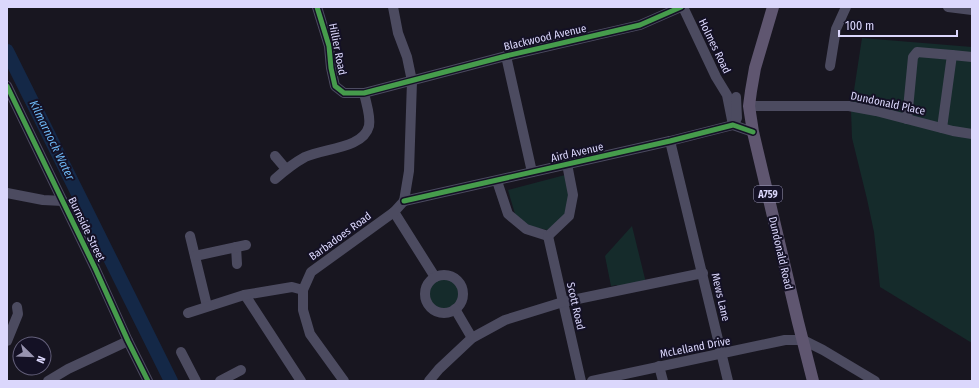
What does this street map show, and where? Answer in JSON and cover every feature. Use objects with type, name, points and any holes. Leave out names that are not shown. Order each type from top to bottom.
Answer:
[{"type":"main road","name":"Dundonald Road","points":[[773,7],[755,68],[749,106],[753,132],[813,381]]},
{"type":"street","name":"Hillier Road","points":[[317,7],[329,46],[331,68],[335,86],[340,91],[344,93],[364,93],[412,81]]},
{"type":"street","points":[[393,7],[398,33],[407,57],[412,81],[409,171],[404,201]]},
{"type":"street","name":"Blackwood Avenue","points":[[412,81],[506,56],[640,25],[682,7]]},
{"type":"street","name":"Holmes Road","points":[[682,7],[716,77],[731,96],[733,125]]},
{"type":"street","points":[[830,66],[836,29],[846,7]]},
{"type":"street","points":[[948,7],[972,10]]},
{"type":"street","points":[[907,119],[913,57],[918,52],[972,57]]},
{"type":"street","points":[[942,128],[952,55]]},
{"type":"street","points":[[506,56],[532,172]]},
{"type":"street","name":"Burnside Street","points":[[7,86],[148,381]]},
{"type":"street","points":[[731,96],[751,91]]},
{"type":"street","points":[[275,179],[286,169],[306,157],[326,150],[352,144],[363,137],[370,120],[364,93]]},
{"type":"street","name":"Dundonald Place","points":[[749,106],[849,106],[972,134]]},
{"type":"street","points":[[733,125],[753,132]]},
{"type":"street","name":"Aird Avenue","points":[[404,201],[497,181],[733,125]]},
{"type":"street","name":"Mews Lane","points":[[670,141],[689,243],[703,273],[728,381]]},
{"type":"street","points":[[275,156],[286,169]]},
{"type":"street","points":[[497,181],[508,214],[526,229],[548,236],[569,216],[574,196],[567,164]]},
{"type":"street","points":[[7,193],[44,200],[63,201]]},
{"type":"street","name":"Barbadoes Road","points":[[344,381],[310,334],[303,310],[303,290],[311,272],[394,212],[404,201]]},
{"type":"street","points":[[394,212],[435,277]]},
{"type":"street","points":[[190,236],[207,306]]},
{"type":"street","name":"Scott Road","points":[[548,236],[580,381]]},
{"type":"street","points":[[195,256],[241,246],[237,264]]},
{"type":"street","points":[[429,381],[439,369],[472,338],[505,320],[563,302],[703,273]]},
{"type":"street","points":[[447,275],[459,282],[463,295],[461,303],[455,309],[445,313],[438,312],[431,308],[427,303],[425,295],[426,288],[430,281],[435,277],[447,275]]},
{"type":"street","points":[[188,313],[245,295],[292,287],[303,290]]},
{"type":"street","points":[[245,295],[301,381]]},
{"type":"street","points":[[7,341],[18,314],[17,307]]},
{"type":"street","points":[[455,309],[472,338]]},
{"type":"street","name":"McLelland Drive","points":[[592,381],[785,340],[803,340]]},
{"type":"street","points":[[803,340],[823,350],[875,381]]},
{"type":"street","points":[[48,381],[68,369],[128,341]]},
{"type":"street","points":[[181,352],[196,381]]},
{"type":"street","points":[[660,366],[663,381]]},
{"type":"street","points":[[220,381],[241,370]]},
{"type":"green space","points":[[862,38],[972,47],[972,343],[880,287],[874,232],[852,138],[851,110]]},
{"type":"green space","points":[[565,175],[570,204],[563,219],[547,230],[529,226],[515,214],[508,190]]},
{"type":"green space","points":[[632,226],[646,283],[618,290],[617,285],[611,286],[605,256]]},
{"type":"green space","points":[[444,279],[455,283],[459,294],[455,305],[444,309],[433,305],[429,294],[433,283]]},
{"type":"waterway","name":"Kilmarnock Water","points":[[7,51],[171,381]]},
{"type":"cycle path","points":[[317,7],[329,46],[331,68],[335,86],[344,93],[364,93],[506,56],[640,25],[681,7]]},
{"type":"cycle path","points":[[7,86],[148,381]]},
{"type":"cycle path","points":[[404,201],[670,141],[733,125],[753,132]]}]
